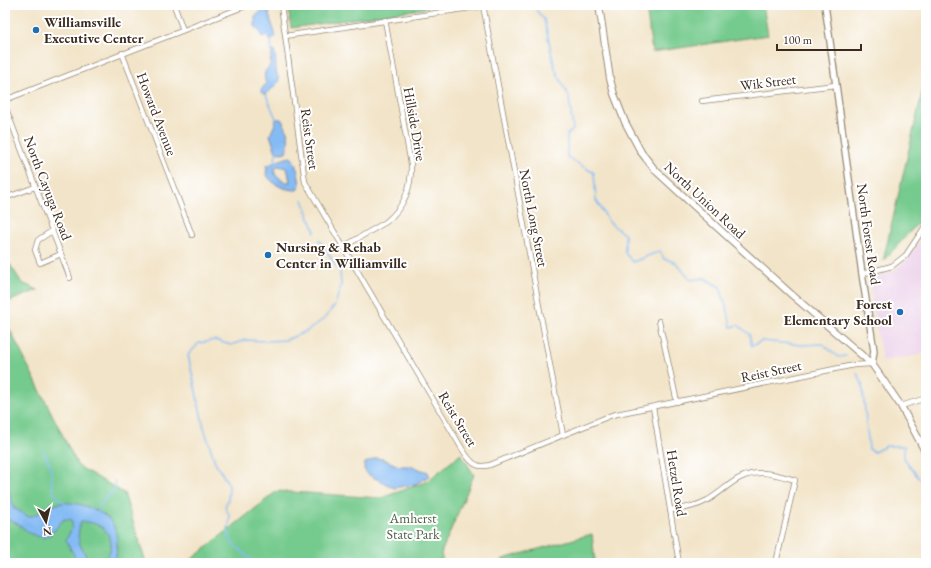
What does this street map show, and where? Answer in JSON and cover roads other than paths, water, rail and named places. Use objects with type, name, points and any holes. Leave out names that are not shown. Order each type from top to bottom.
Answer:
[{"type":"main road","name":"North Union Road","points":[[599,5],[610,79],[614,94],[631,134],[649,163],[786,290],[872,364]]},
{"type":"main road","points":[[872,364],[901,406],[926,451]]},
{"type":"street","points":[[174,5],[183,30]]},
{"type":"street","points":[[5,100],[248,5]]},
{"type":"street","name":"Reist Street","points":[[281,5],[305,182],[466,456],[476,465],[490,465],[612,415],[854,365],[872,364]]},
{"type":"street","points":[[285,36],[483,5]]},
{"type":"street","name":"North Long Street","points":[[483,5],[563,435]]},
{"type":"street","name":"North Forest Road","points":[[825,5],[874,351],[872,364]]},
{"type":"street","name":"Hillside Drive","points":[[343,247],[392,217],[403,203],[409,187],[411,164],[385,20]]},
{"type":"street","name":"Howard Avenue","points":[[122,53],[192,235]]},
{"type":"street","name":"Wik Street","points":[[702,101],[836,85]]},
{"type":"street","name":"North Cayuga Road","points":[[5,106],[70,278]]},
{"type":"street","points":[[5,198],[35,187]]},
{"type":"street","points":[[862,274],[892,266],[906,255],[926,225]]},
{"type":"street","points":[[52,231],[38,240],[35,250],[40,263],[61,254]]},
{"type":"street","points":[[659,321],[676,402]]},
{"type":"street","points":[[901,406],[926,398]]},
{"type":"street","name":"Hetzel Road","points":[[653,407],[679,563]]},
{"type":"street","points":[[670,510],[701,503],[730,483],[747,475],[764,473],[795,480],[775,562]]},
{"type":"water","points":[[262,7],[270,8],[269,15],[276,36],[271,41],[266,36],[262,38],[260,32],[255,26],[255,17],[261,11]]},
{"type":"water","points":[[272,51],[274,51],[275,55],[276,71],[279,79],[277,84],[266,95],[261,92],[261,90],[266,84],[265,74],[266,70],[270,66]]},
{"type":"water","points":[[276,119],[281,119],[287,132],[288,146],[286,152],[276,152],[270,135]]},
{"type":"water","points":[[290,157],[293,159],[298,172],[300,185],[297,190],[288,189],[275,184],[266,174],[266,166]],"holes":[[[279,166],[286,168],[288,172],[290,182],[286,182],[275,175],[275,168]]]},
{"type":"water","points":[[376,458],[383,459],[399,466],[410,466],[428,472],[429,476],[416,484],[394,488],[367,474],[364,469],[365,463]]},
{"type":"water","points":[[5,480],[14,508],[29,517],[53,505],[64,503],[72,503],[88,507],[104,515],[110,520],[116,531],[116,563],[106,563],[111,546],[110,538],[105,530],[96,524],[81,522],[78,535],[80,544],[89,563],[78,563],[66,540],[72,528],[72,520],[64,519],[51,534],[43,538],[31,534],[18,524],[5,518]]},
{"type":"waterway","points":[[536,10],[544,19],[555,69],[569,97],[573,130],[567,134],[567,157],[594,173],[596,200],[609,222],[625,235],[625,253],[633,262],[660,251],[664,259],[675,262],[691,280],[704,278],[720,287],[731,327],[738,325],[749,334],[752,346],[762,341],[801,345],[823,344],[838,357],[846,356]]},
{"type":"waterway","points":[[271,41],[272,53]]},
{"type":"waterway","points":[[266,95],[277,121]]},
{"type":"waterway","points":[[277,152],[275,158],[277,162]]},
{"type":"waterway","points":[[303,200],[315,232]]},
{"type":"waterway","points":[[255,563],[231,542],[228,529],[230,517],[225,507],[228,499],[229,485],[215,462],[204,428],[188,355],[199,343],[214,340],[231,345],[245,340],[286,340],[307,331],[324,319],[335,305],[341,285],[340,271],[319,240]]},
{"type":"waterway","points":[[857,373],[862,383],[869,449],[874,452],[886,446],[904,446],[904,458],[926,485]]},
{"type":"waterway","points":[[43,451],[51,468],[54,493],[65,503]]},
{"type":"waterway","points":[[98,513],[101,503],[114,491],[115,480]]},
{"type":"waterway","points":[[923,563],[926,555]]},
{"type":"place","name":"Williamsville Executive Center","points":[[36,30]]},
{"type":"place","name":"Nursing & Rehab Center in Williamville","points":[[268,255]]},
{"type":"place","name":"Forest Elementary School","points":[[900,312]]},
{"type":"park label","name":"Amherst State Park","points":[[413,526]]}]
